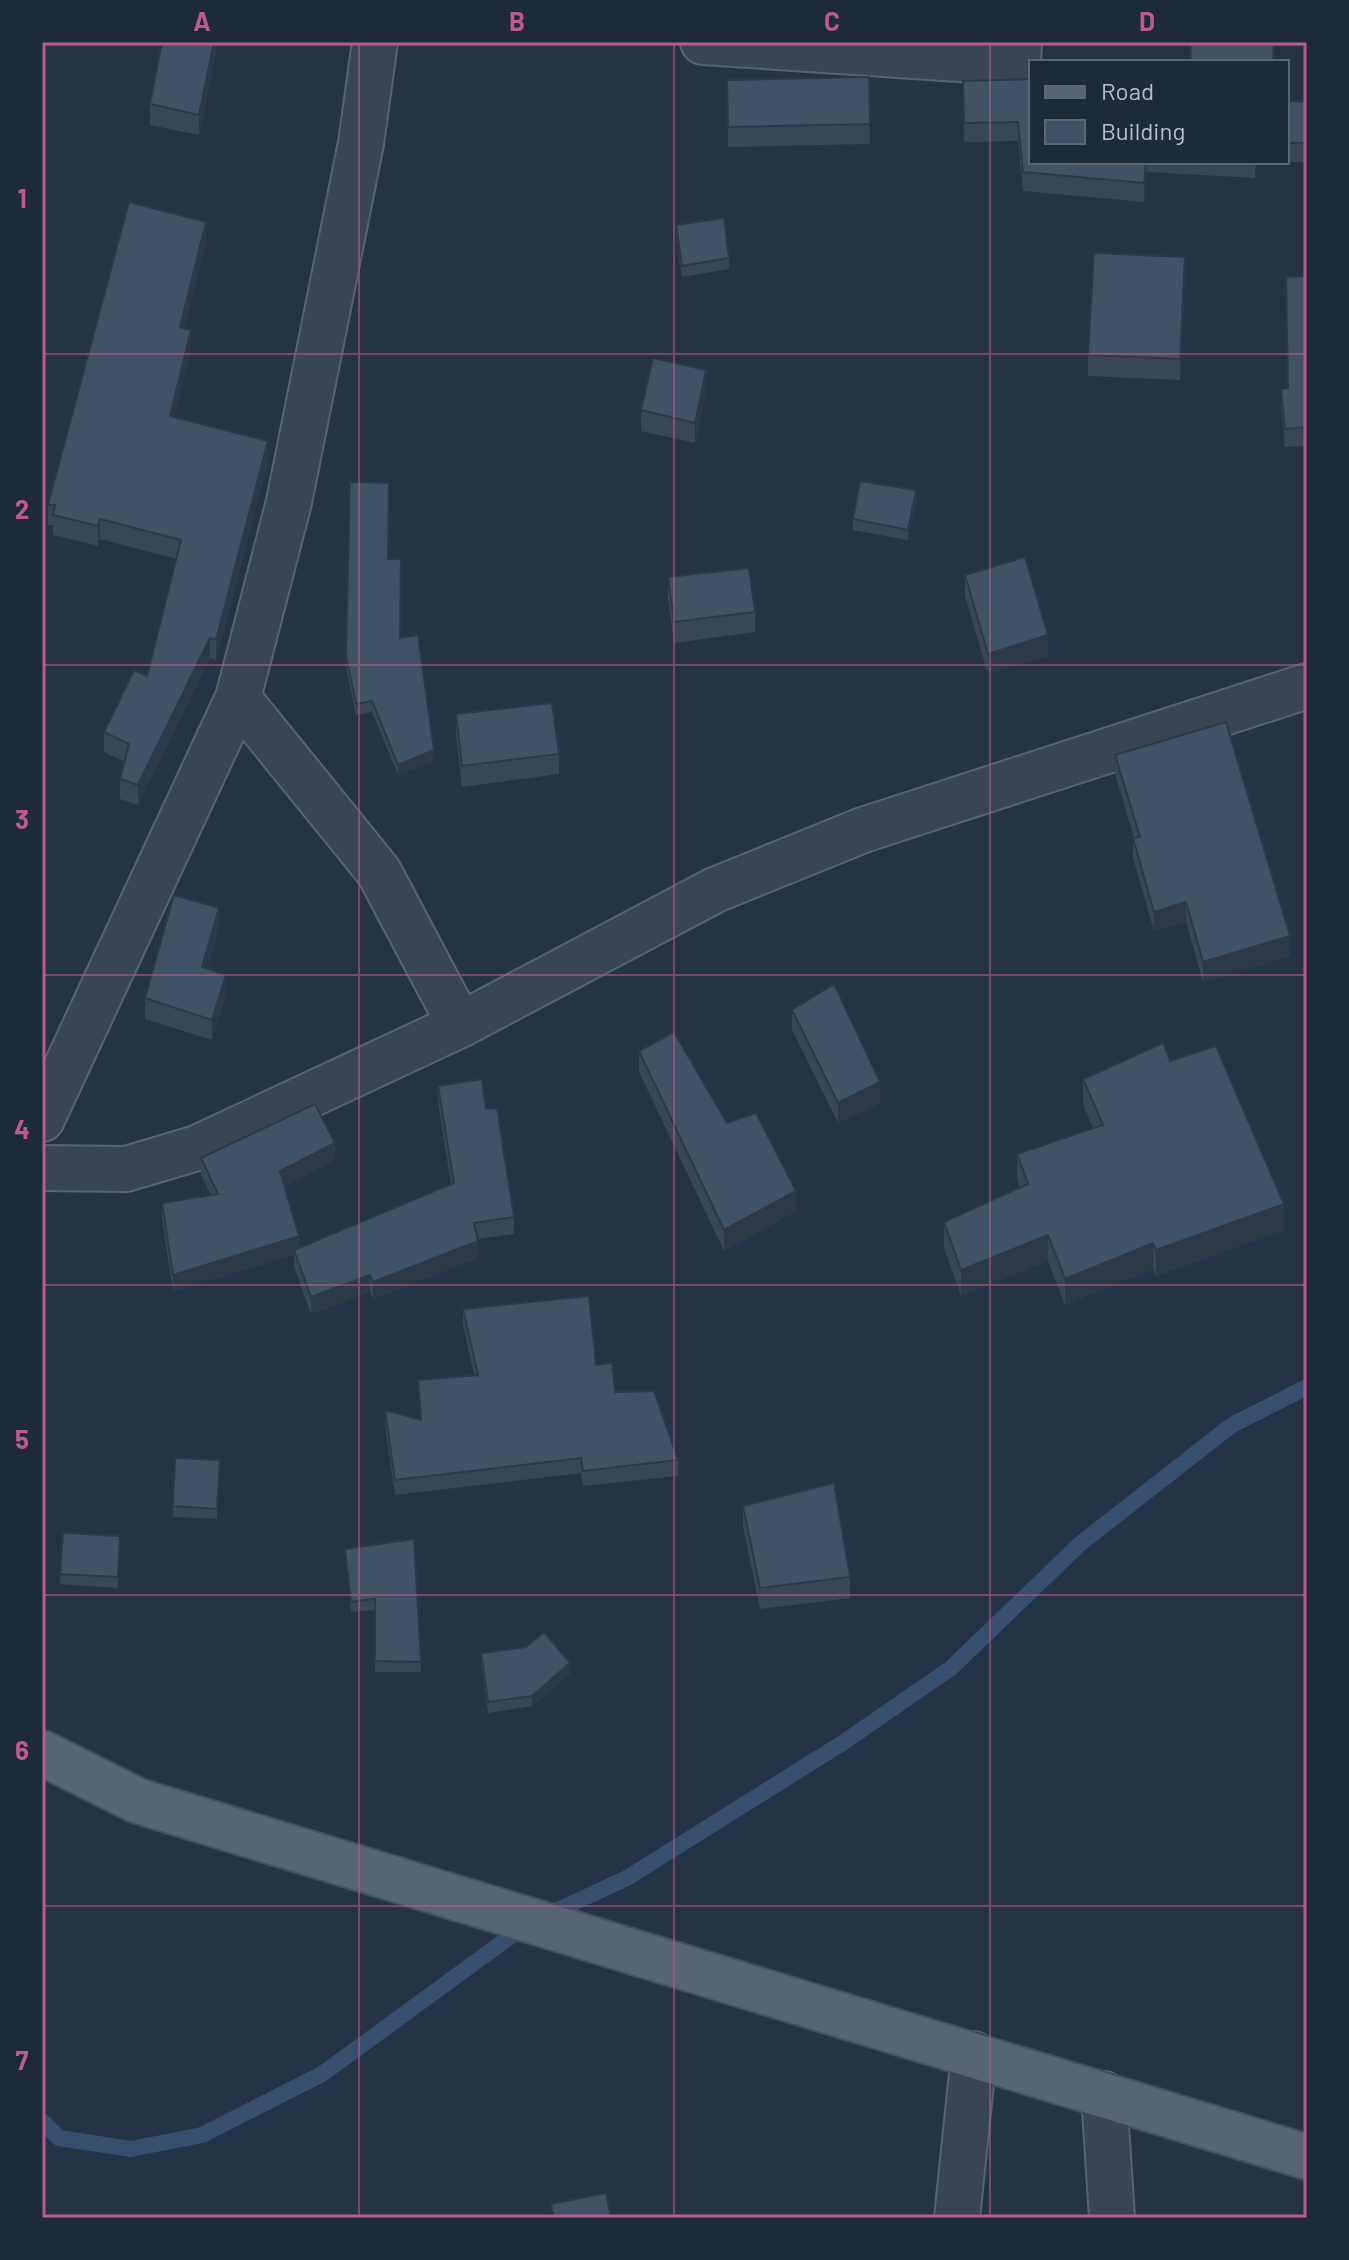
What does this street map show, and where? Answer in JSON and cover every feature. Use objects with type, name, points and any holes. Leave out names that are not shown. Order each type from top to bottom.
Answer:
[{"type":"main road","points":[[42,1753],[138,1801],[1307,2157]]},
{"type":"street","points":[[42,1119],[238,698],[289,502],[361,143],[375,42]]},
{"type":"street","points":[[703,42],[1018,63],[1019,42]]},
{"type":"street","points":[[42,1168],[126,1169],[197,1148],[460,1025],[715,890],[833,842],[1307,686]]},
{"type":"street","points":[[238,698],[379,872],[460,1025]]},
{"type":"street","points":[[957,2218],[974,2054]]},
{"type":"street","points":[[1104,2094],[1112,2218]]},
{"type":"building","points":[[162,42],[214,42],[199,115],[150,104]]},
{"type":"building","points":[[1191,42],[1274,42],[1273,60],[1190,60]]},
{"type":"building","points":[[869,77],[870,124],[728,127],[727,80]]},
{"type":"building","points":[[1029,79],[1029,164],[1146,164],[1144,183],[1023,172],[1018,122],[964,123],[963,81]]},
{"type":"building","points":[[1289,101],[1307,102],[1307,143],[1289,143]]},
{"type":"building","points":[[129,202],[206,222],[180,327],[191,330],[170,416],[268,441],[216,640],[210,638],[138,785],[120,779],[129,744],[104,732],[134,670],[147,676],[181,540],[100,519],[98,526],[53,515],[55,505],[48,505]]},
{"type":"building","points":[[724,218],[729,258],[682,266],[676,225]]},
{"type":"building","points":[[1094,253],[1185,257],[1180,359],[1088,355]]},
{"type":"building","points":[[1307,276],[1307,427],[1285,429],[1281,389],[1288,388],[1286,277]]},
{"type":"building","points":[[653,358],[706,370],[695,423],[641,410]]},
{"type":"building","points":[[860,481],[916,490],[908,530],[853,519]]},
{"type":"building","points":[[350,482],[389,483],[388,559],[401,559],[400,638],[418,635],[434,750],[398,765],[372,701],[356,704],[346,656]]},
{"type":"building","points":[[1025,557],[1048,635],[988,654],[965,575]]},
{"type":"building","points":[[749,568],[755,612],[674,622],[668,577]]},
{"type":"building","points":[[552,703],[559,754],[462,766],[456,714]]},
{"type":"building","points":[[1226,722],[1290,936],[1203,962],[1186,902],[1154,912],[1133,838],[1140,837],[1115,755]]},
{"type":"building","points":[[174,895],[219,908],[202,967],[226,975],[212,1020],[145,998]]},
{"type":"building","points":[[834,984],[880,1082],[838,1103],[792,1010]]},
{"type":"building","points":[[674,1032],[727,1123],[756,1113],[796,1191],[724,1230],[639,1051]]},
{"type":"building","points":[[1163,1043],[1170,1061],[1216,1046],[1284,1204],[1156,1250],[1153,1243],[1065,1279],[1048,1235],[961,1270],[944,1222],[1028,1184],[1017,1154],[1103,1125],[1083,1079]]},
{"type":"building","points":[[482,1079],[486,1109],[497,1108],[514,1217],[474,1223],[478,1241],[373,1282],[370,1275],[311,1297],[294,1250],[454,1183],[438,1086]]},
{"type":"building","points":[[315,1104],[335,1143],[280,1171],[299,1236],[173,1275],[162,1203],[218,1194],[201,1158]]},
{"type":"building","points":[[589,1296],[596,1365],[612,1363],[615,1392],[654,1391],[678,1460],[583,1471],[581,1458],[395,1480],[385,1410],[421,1420],[418,1380],[478,1375],[463,1309]]},
{"type":"building","points":[[175,1458],[220,1460],[217,1509],[173,1506]]},
{"type":"building","points":[[834,1483],[850,1577],[760,1588],[743,1506]]},
{"type":"building","points":[[63,1533],[120,1536],[118,1577],[60,1574]]},
{"type":"building","points":[[414,1539],[421,1662],[375,1661],[375,1599],[351,1602],[345,1549]]},
{"type":"building","points":[[544,1632],[570,1663],[532,1696],[488,1702],[481,1653],[526,1647]]},
{"type":"building","points":[[606,2193],[611,2218],[554,2218],[551,2204]]},
{"type":"waterway","points":[[545,1916],[627,1878],[844,1742],[951,1668],[1081,1543],[1232,1425],[1307,1387]]},
{"type":"waterway","points":[[42,2121],[59,2138],[131,2149],[202,2135],[322,2074],[525,1926]]}]
